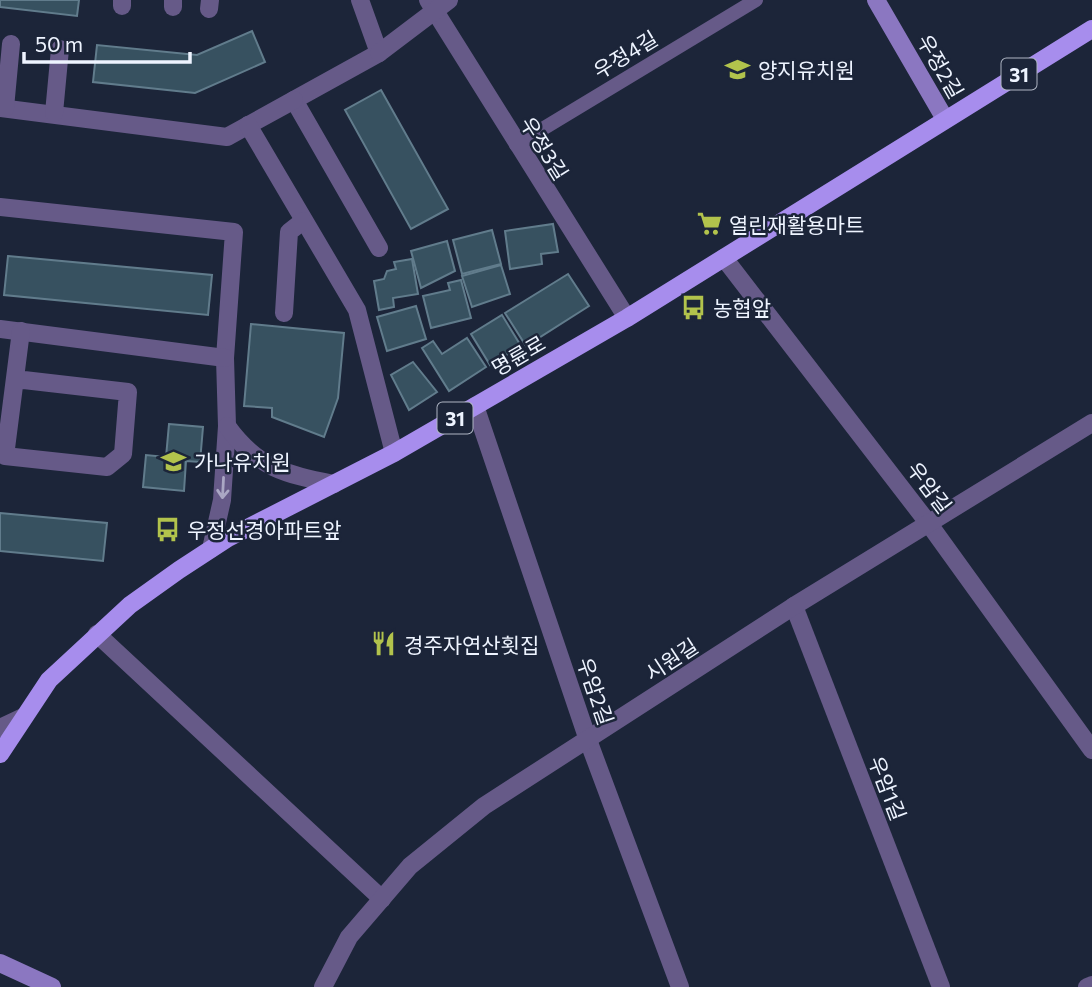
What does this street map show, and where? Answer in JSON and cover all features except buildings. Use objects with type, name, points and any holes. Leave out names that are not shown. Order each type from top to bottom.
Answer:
[{"type":"main road","name":"명륜로","points":[[0,754],[49,680],[130,605],[211,550],[394,453],[627,318],[1092,29]]},
{"type":"street","points":[[360,0],[379,52]]},
{"type":"street","name":"우정2길","points":[[876,0],[946,119]]},
{"type":"street","points":[[11,44],[2,108],[227,137],[379,52],[437,3]]},
{"type":"street","name":"우정3길","points":[[437,3],[516,145],[627,318]]},
{"type":"street","points":[[54,113],[60,49]]},
{"type":"street","points":[[294,100],[379,248]]},
{"type":"street","points":[[248,125],[357,310],[394,453]]},
{"type":"street","points":[[0,207],[234,232],[225,358],[227,426],[222,500],[211,550]]},
{"type":"street","points":[[284,313],[289,232],[303,222]]},
{"type":"street","name":"우암길","points":[[724,258],[929,524],[1091,747]]},
{"type":"street","points":[[0,329],[225,358]]},
{"type":"street","points":[[15,379],[128,392],[123,454],[107,467],[5,456],[21,331]]},
{"type":"street","name":"우암2길","points":[[475,406],[588,740],[680,987]]},
{"type":"street","name":"시원길","points":[[323,987],[349,937],[410,866],[484,806],[793,606],[1092,423]]},
{"type":"street","points":[[227,426],[242,448],[263,464],[291,475],[334,484]]},
{"type":"street","name":"우암1길","points":[[793,606],[941,987]]},
{"type":"street","points":[[97,634],[382,899]]},
{"type":"street","points":[[0,728],[23,717]]},
{"type":"street","points":[[0,963],[52,987]]},
{"type":"lane","name":"우정4길","points":[[516,145],[757,0]]},
{"type":"place","name":"양지유치원","points":[[738,69]]},
{"type":"place","name":"열린재활용마트","points":[[709,224]]},
{"type":"place","name":"농협앞","points":[[693,307]]},
{"type":"place","name":"가나유치원","points":[[174,461]]},
{"type":"place","name":"우정선경아파트앞","points":[[167,529]]},
{"type":"place","name":"경주자연산횟집","points":[[384,644]]}]
